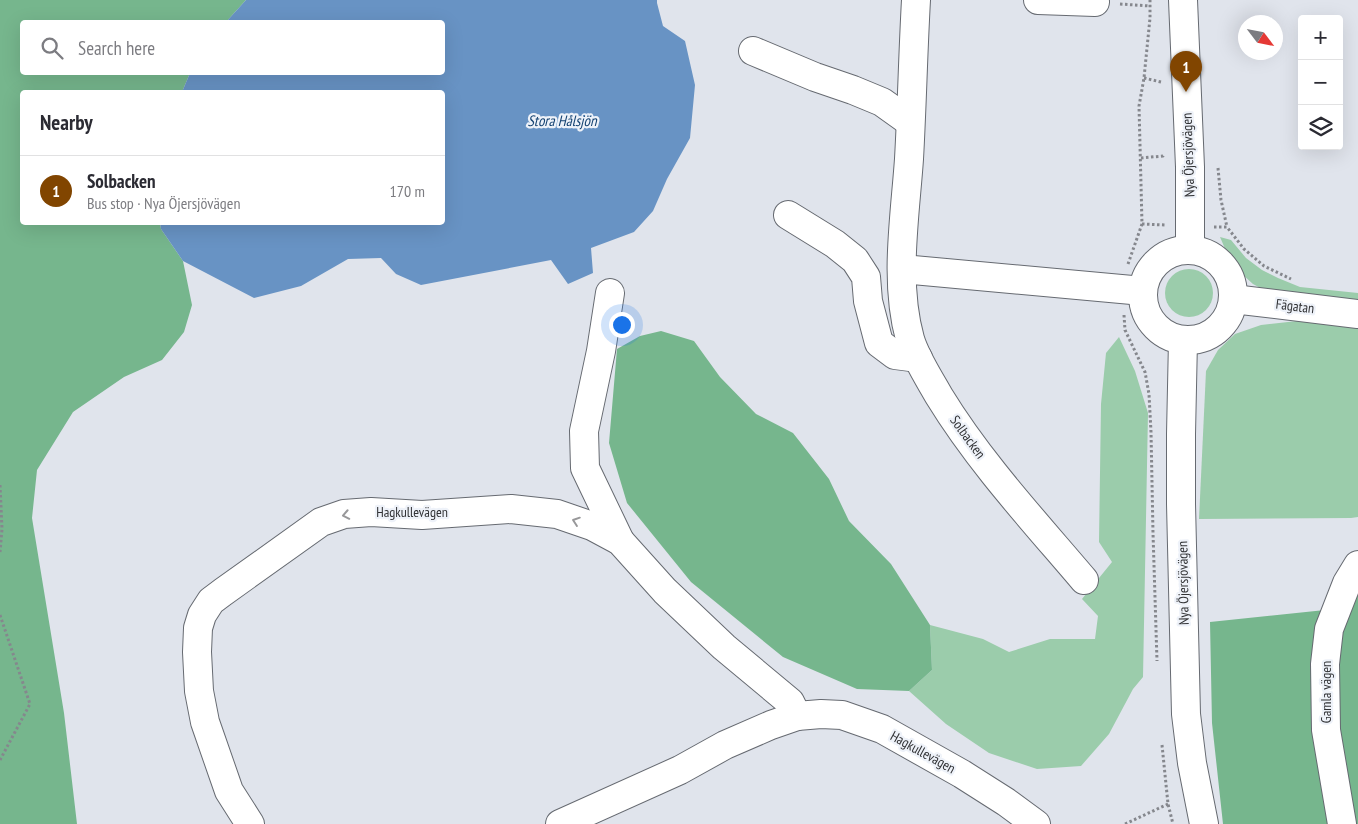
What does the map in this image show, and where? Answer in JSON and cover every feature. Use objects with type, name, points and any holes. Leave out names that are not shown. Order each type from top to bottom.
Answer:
[{"type":"street","name":"Solbacken","points":[[916,0],[902,251],[904,310],[911,340],[925,372],[957,423],[1000,481],[1084,580]]},
{"type":"street","points":[[1038,0],[1095,2]]},
{"type":"street","name":"Nya Öjersjövägen","points":[[1183,0],[1190,167],[1190,238]]},
{"type":"street","points":[[753,51],[882,102],[910,122]]},
{"type":"street","points":[[788,215],[835,244],[855,260],[866,277],[868,301],[879,343],[895,355],[918,358]]},
{"type":"street","points":[[902,269],[1133,290],[1143,300],[1148,317],[1153,324],[1167,335],[1183,340],[1205,337],[1217,330],[1226,319],[1233,299],[1232,285],[1223,266],[1206,254],[1190,238],[1174,252],[1157,262],[1146,278],[1133,290]]},
{"type":"street","points":[[610,293],[601,351],[584,431],[585,468],[620,541]]},
{"type":"street","name":"Fägatan","points":[[1233,299],[1358,314]]},
{"type":"street","name":"Nya Öjersjövägen","points":[[1183,340],[1181,504],[1186,714],[1192,763],[1204,824]]},
{"type":"street","name":"Hagkullevägen","points":[[250,824],[229,791],[205,722],[199,691],[198,628],[202,615],[211,601],[222,592],[320,522],[344,514],[371,512],[422,515],[511,509],[557,514],[592,526],[620,541],[665,591],[730,652],[790,702],[796,716]]},
{"type":"street","name":"Gamla vägen","points":[[1342,824],[1326,730],[1325,664],[1329,629],[1347,583],[1358,565]]},
{"type":"street","name":"Hagkullevägen","points":[[560,824],[680,770],[725,745],[796,716],[821,714],[842,715],[882,729],[962,774],[1036,824]]},
{"type":"path","points":[[1150,0],[1144,78],[1139,106],[1142,224],[1128,265],[1133,290],[1124,312],[1125,330],[1145,372],[1149,394],[1157,670]]},
{"type":"path","points":[[1095,2],[1150,6]]},
{"type":"path","points":[[1144,78],[1166,83]]},
{"type":"path","points":[[1141,158],[1163,156],[1165,150]]},
{"type":"path","points":[[1217,164],[1221,200],[1227,228],[1244,249],[1264,266],[1294,280]]},
{"type":"path","points":[[1142,224],[1190,238],[1227,228]]},
{"type":"path","points":[[0,485],[2,529],[0,552]]},
{"type":"path","points":[[0,615],[30,704],[0,760]]},
{"type":"path","points":[[1161,736],[1168,804],[1173,824]]},
{"type":"path","points":[[1125,824],[1168,804]]},
{"type":"green space","points":[[0,0],[246,0],[228,20],[20,20],[20,75],[189,75],[183,90],[20,90],[20,225],[160,225],[161,229],[183,261],[192,305],[184,332],[162,360],[124,377],[73,412],[37,470],[32,518],[64,713],[77,824],[0,824]]},
{"type":"green space","points":[[1220,237],[1231,240],[1246,258],[1262,270],[1300,287],[1358,293],[1358,307],[1266,291],[1253,284],[1232,265]]},
{"type":"green space","points":[[1184,269],[1194,269],[1206,276],[1213,288],[1213,298],[1206,310],[1194,317],[1184,317],[1176,313],[1169,306],[1165,298],[1165,288],[1169,280],[1176,273]]},
{"type":"green space","points":[[1306,320],[1358,324],[1358,517],[1199,519],[1206,371],[1218,350],[1235,334],[1261,325]]},
{"type":"green space","points":[[661,331],[694,341],[720,377],[756,414],[793,433],[829,479],[849,521],[891,564],[930,625],[932,670],[909,691],[857,689],[783,657],[691,582],[627,503],[609,443],[617,349],[640,336]]},
{"type":"green space","points":[[1119,337],[1135,371],[1148,413],[1143,677],[1133,689],[1109,734],[1081,766],[1037,769],[989,753],[946,724],[909,691],[932,670],[930,625],[983,639],[1009,652],[1050,639],[1095,639],[1098,616],[1082,599],[1112,562],[1099,542],[1101,404],[1106,353]]},
{"type":"green space","points":[[1358,580],[1358,824],[1223,824],[1212,723],[1210,622],[1325,610]]},
{"type":"water","name":"Stora Hålsjön","points":[[246,0],[657,0],[663,26],[685,41],[695,85],[690,138],[667,179],[653,211],[634,232],[591,248],[593,273],[568,284],[551,260],[421,285],[396,274],[381,258],[348,259],[301,286],[254,298],[183,261],[161,229],[160,225],[445,225],[445,90],[183,90],[189,75],[445,75],[445,20],[228,20]]},
{"type":"place","name":"Solbacken","points":[[1186,92]]}]
